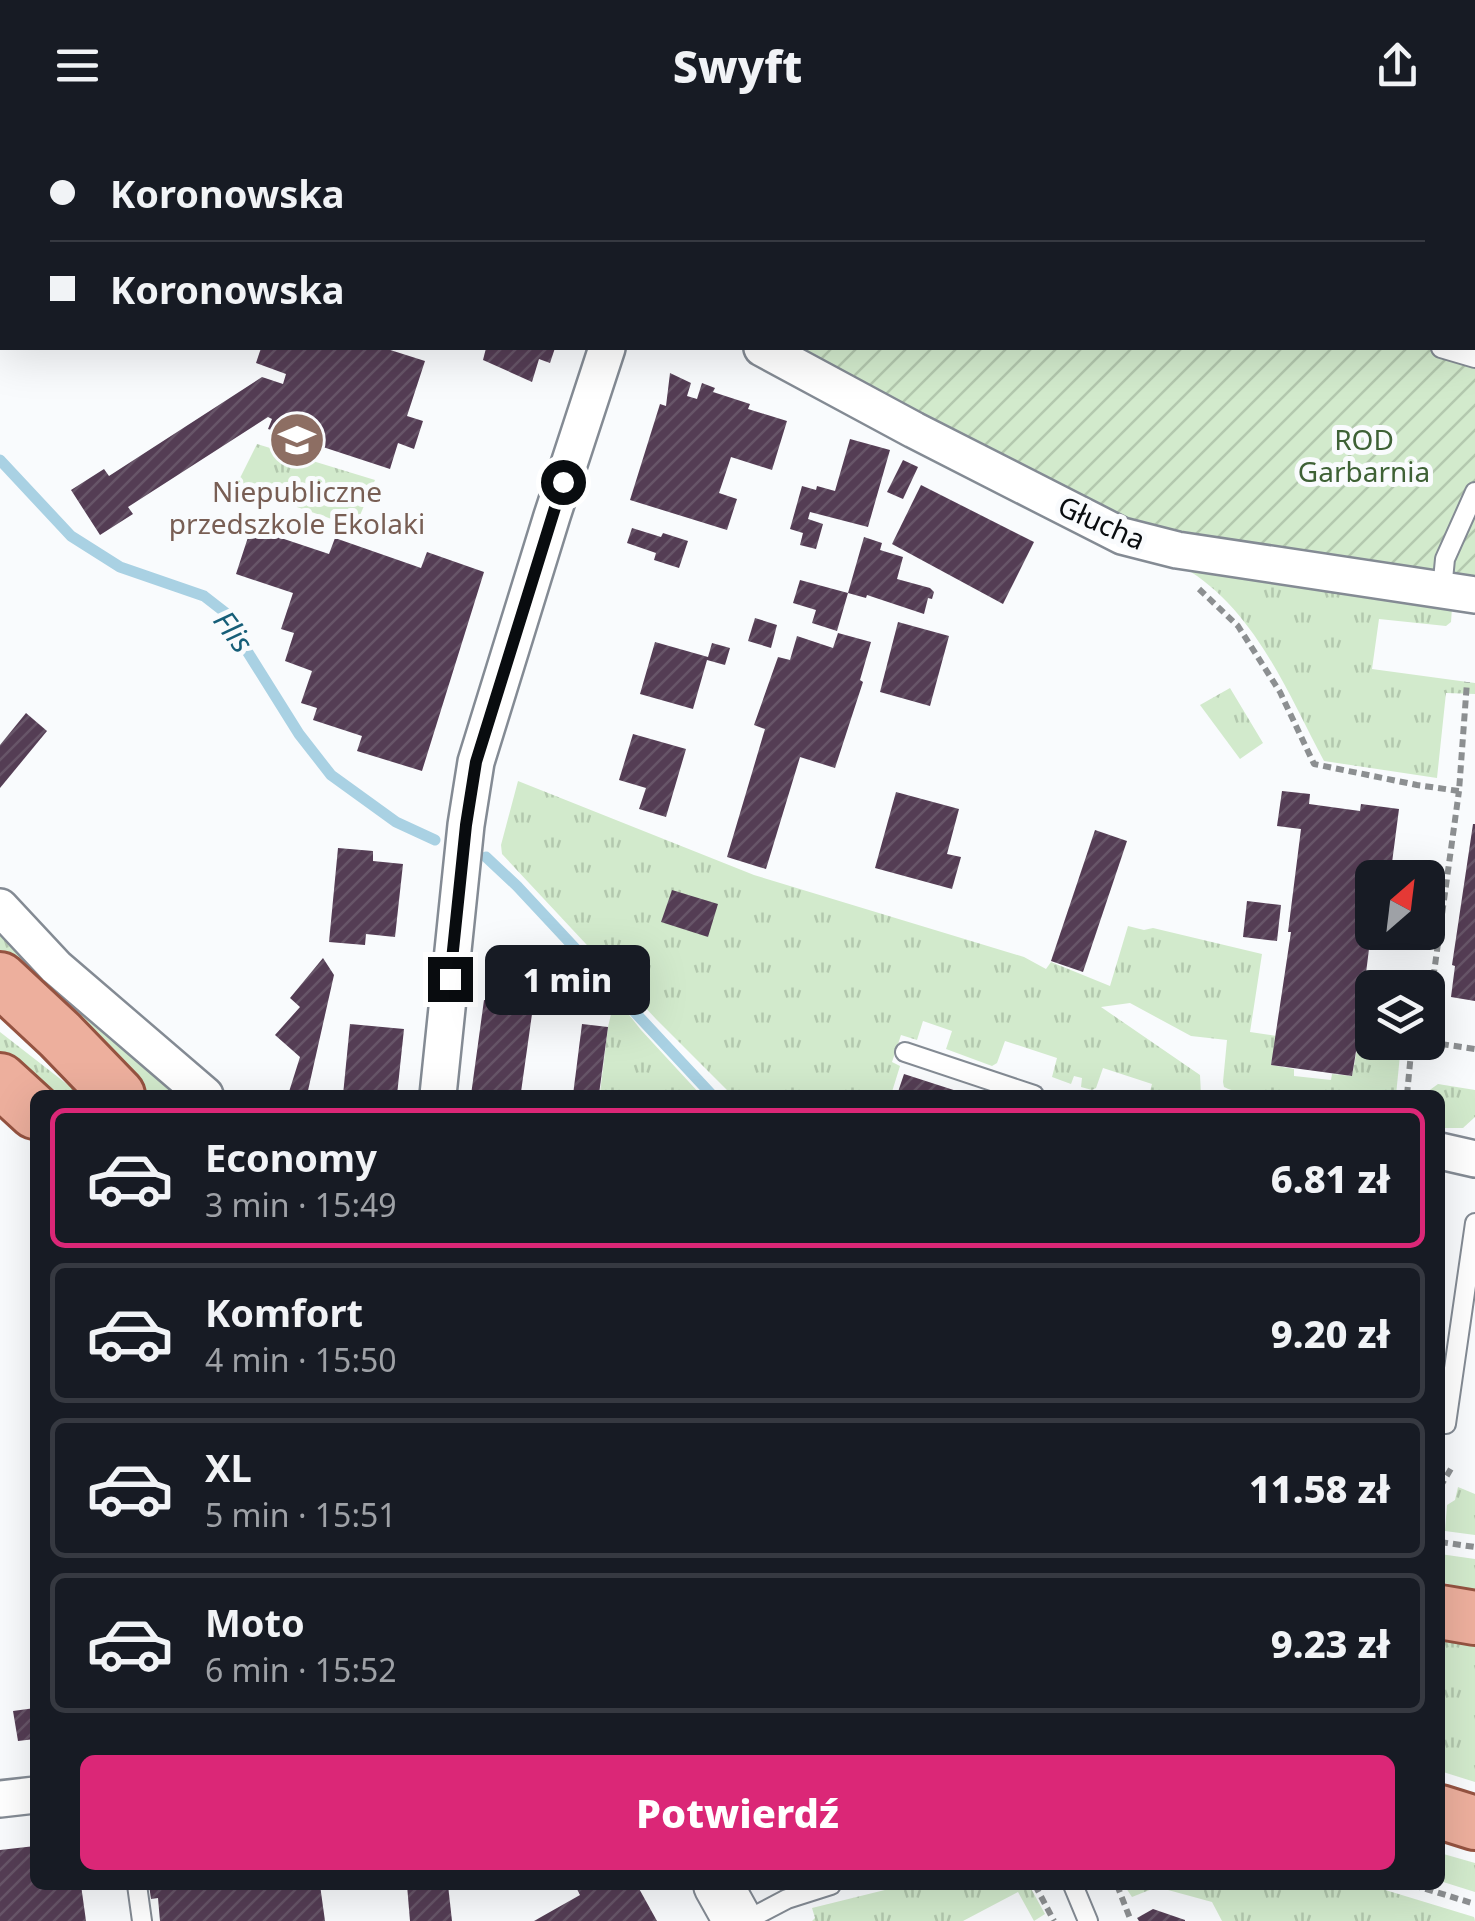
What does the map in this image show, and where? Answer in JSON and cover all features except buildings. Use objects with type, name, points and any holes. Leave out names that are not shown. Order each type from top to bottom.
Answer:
[{"type":"main road","points":[[0,979],[113,1090]]},
{"type":"main road","points":[[0,1080],[30,1107]]},
{"type":"main road","points":[[1445,1613],[1475,1618]]},
{"type":"main road","points":[[1445,1814],[1475,1823]]},
{"type":"street","points":[[439,1090],[476,762],[606,350]]},
{"type":"street","name":"Głucha","points":[[766,350],[1122,536],[1177,550],[1459,593]]},
{"type":"street","points":[[0,907],[56,967],[199,1090]]},
{"type":"street","points":[[1445,1152],[1475,1159]]},
{"type":"street","points":[[0,1799],[30,1796]]},
{"type":"street","points":[[721,1890],[741,1921]]},
{"type":"lane","points":[[1448,350],[1475,358]]},
{"type":"lane","points":[[1459,593],[1445,558],[1475,492]]},
{"type":"lane","points":[[905,1052],[1013,1090]]},
{"type":"lane","points":[[1446,1424],[1475,1223]]},
{"type":"lane","points":[[138,1890],[142,1921]]},
{"type":"lane","points":[[741,1921],[815,1890]]},
{"type":"lane","points":[[1076,1890],[1088,1921]]},
{"type":"path","points":[[1189,578],[1238,626],[1280,692],[1314,764],[1458,790]]},
{"type":"path","points":[[1434,970],[1458,790],[1467,682]]},
{"type":"path","points":[[1445,1044],[1475,1048]]},
{"type":"path","points":[[1407,1090],[1410,1060]]},
{"type":"path","points":[[1445,1479],[1452,1467]]},
{"type":"path","points":[[1445,1543],[1475,1548]]},
{"type":"path","points":[[1037,1890],[1050,1920]]},
{"type":"path","points":[[1119,1890],[1131,1921]]},
{"type":"path","points":[[1429,1890],[1475,1904]]},
{"type":"green space","name":"ROD Garbarnia","points":[[800,350],[1475,350],[1475,579],[1160,534],[1114,518]]},
{"type":"green space","points":[[257,444],[375,480],[355,527],[236,486]]},
{"type":"green space","points":[[1183,567],[1452,608],[1451,622],[1446,626],[1379,619],[1372,669],[1475,683],[1475,694],[1446,693],[1437,778],[1324,761],[1282,680],[1249,629],[1230,605]]},
{"type":"green space","points":[[1230,688],[1263,743],[1240,759],[1200,705]]},
{"type":"green space","points":[[518,781],[754,875],[1024,957],[1046,969],[1051,962],[1110,986],[1128,926],[1153,928],[1262,954],[1250,1032],[1277,1036],[1271,1065],[1294,1069],[1294,1076],[1331,1080],[1332,1074],[1352,1076],[1355,1060],[1400,1060],[1396,1090],[1232,1090],[1224,1087],[1223,1082],[1227,1040],[1191,1036],[1130,1003],[1101,1007],[1200,1075],[1201,1090],[1150,1090],[1152,1084],[1103,1068],[1092,1090],[1081,1087],[1082,1078],[1074,1076],[1071,1084],[1052,1077],[1057,1058],[1005,1041],[997,1063],[992,1066],[946,1049],[952,1031],[923,1021],[917,1040],[901,1035],[892,1062],[900,1066],[893,1090],[727,1090],[502,854]]},
{"type":"green space","points":[[0,928],[177,1090],[142,1090],[0,950]]},
{"type":"green space","points":[[615,997],[696,1090],[600,1090]]},
{"type":"green space","points":[[0,1032],[75,1090],[41,1090],[0,1053]]},
{"type":"green space","points":[[1438,1084],[1475,1090],[1475,1117],[1463,1128],[1445,1128],[1445,1090],[1430,1090]]},
{"type":"green space","points":[[1458,1487],[1475,1494],[1475,1535],[1445,1531],[1447,1505],[1455,1500]]},
{"type":"green space","points":[[1445,1555],[1475,1559],[1475,1593],[1445,1583]]},
{"type":"green space","points":[[1445,1633],[1475,1638],[1475,1782],[1445,1773]]},
{"type":"green space","points":[[1445,1854],[1475,1863],[1475,1892],[1445,1883]]},
{"type":"green space","points":[[885,1890],[1032,1890],[1045,1914],[1034,1921],[1018,1892],[963,1921],[812,1921],[812,1908]]},
{"type":"green space","points":[[1127,1890],[1150,1890],[1132,1897]]},
{"type":"green space","points":[[1168,1890],[1385,1890],[1474,1917],[1475,1921],[1222,1921],[1212,1902]]},
{"type":"waterway","name":"Flis","points":[[0,460],[71,536],[120,567],[204,596],[231,617],[247,651],[299,734],[331,775],[396,822],[435,840]]},
{"type":"waterway","name":"Flis","points":[[486,857],[707,1090]]},
{"type":"place","name":"Niepubliczne przedszkole Ekolaki","points":[[297,440]]},
{"type":"route","points":[[450,979],[476,762],[563,482]]}]
